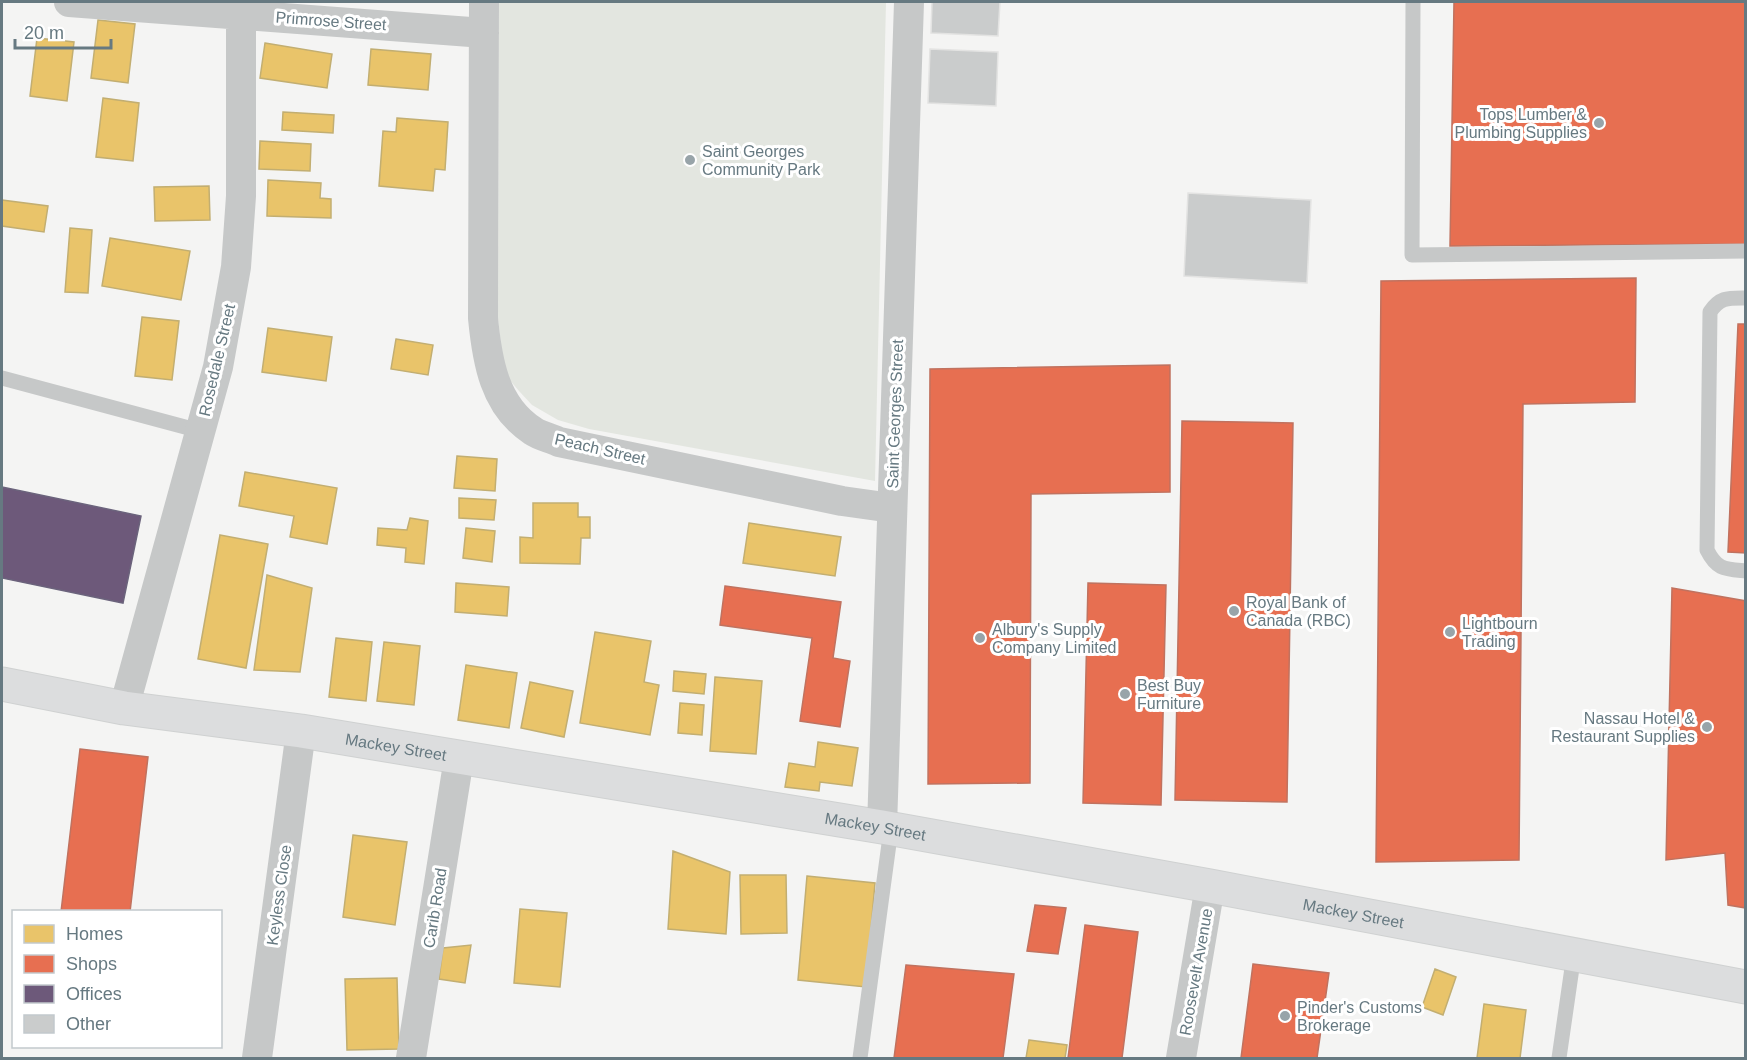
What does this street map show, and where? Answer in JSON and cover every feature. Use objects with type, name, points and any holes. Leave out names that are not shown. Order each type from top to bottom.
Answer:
[{"type":"main road","name":"Mackey Street","points":[[2,684],[124,708],[301,731],[459,759],[887,828],[1746,987]]},
{"type":"street","name":"Primrose Street","points":[[69,2],[241,8],[484,33]]},
{"type":"street","name":"Peach Street","points":[[484,2],[483,318],[486,349],[492,375],[501,396],[514,414],[533,431],[559,442],[842,501],[892,508]]},
{"type":"street","name":"Saint Georges Street","points":[[887,828],[892,508],[909,2]]},
{"type":"street","name":"Rosedale Street","points":[[124,708],[218,367],[236,267],[241,196],[241,8]]},
{"type":"street","name":"Keyless Close","points":[[257,1059],[301,731]]},
{"type":"street","name":"Carib Road","points":[[411,1059],[459,759]]},
{"type":"street","name":"Roosevelt Avenue","points":[[1181,1059],[1210,886]]},
{"type":"lane","points":[[1413,2],[1412,255],[1746,252]]},
{"type":"lane","points":[[1746,298],[1728,298],[1716,303],[1710,312],[1707,550],[1714,563],[1728,570],[1746,571]]},
{"type":"lane","points":[[2,378],[200,431]]},
{"type":"lane","points":[[860,1059],[887,828]]},
{"type":"lane","points":[[1559,1059],[1574,954]]},
{"type":"shaded area","name":"Saint Georges Community Park","points":[[499,2],[886,2],[875,481],[589,429],[558,420],[532,405],[508,378],[503,363],[498,318]]},
{"type":"building: Homes","points":[[98,20],[135,24],[128,83],[91,78]]},
{"type":"building: Homes","points":[[37,38],[74,42],[67,101],[30,96]]},
{"type":"building: Homes","points":[[265,43],[332,54],[327,88],[260,78]]},
{"type":"building: Homes","points":[[371,49],[431,54],[428,90],[368,85]]},
{"type":"building: Homes","points":[[103,98],[139,103],[133,161],[96,157]]},
{"type":"building: Homes","points":[[283,112],[334,115],[333,133],[282,130]]},
{"type":"building: Homes","points":[[397,118],[448,122],[445,170],[435,169],[433,191],[379,186],[383,131],[396,132]]},
{"type":"building: Homes","points":[[260,141],[311,144],[310,171],[259,169]]},
{"type":"building: Homes","points":[[268,180],[321,183],[320,198],[331,199],[331,218],[267,216]]},
{"type":"building: Homes","points":[[209,186],[210,220],[155,221],[154,187]]},
{"type":"building: Homes","points":[[2,200],[48,206],[44,232],[2,226]]},
{"type":"building: Homes","points":[[70,228],[92,230],[88,293],[65,292]]},
{"type":"building: Homes","points":[[110,238],[190,251],[181,300],[102,286]]},
{"type":"building: Homes","points":[[142,317],[179,321],[172,380],[135,376]]},
{"type":"building: Homes","points":[[268,328],[332,337],[326,381],[262,372]]},
{"type":"building: Homes","points":[[396,339],[433,345],[428,375],[391,369]]},
{"type":"building: Homes","points":[[457,456],[497,459],[495,491],[454,488]]},
{"type":"building: Homes","points":[[245,472],[337,488],[327,544],[290,537],[294,516],[239,506]]},
{"type":"building: Homes","points":[[459,498],[496,500],[494,520],[459,518]]},
{"type":"building: Homes","points":[[533,503],[578,503],[578,517],[590,517],[590,538],[581,538],[580,564],[520,563],[520,537],[533,538]]},
{"type":"building: Homes","points":[[410,518],[428,521],[424,564],[405,562],[406,548],[377,545],[378,528],[407,530]]},
{"type":"building: Homes","points":[[749,523],[841,537],[835,576],[743,563]]},
{"type":"building: Homes","points":[[466,528],[495,531],[492,562],[463,558]]},
{"type":"building: Homes","points":[[220,535],[268,544],[246,668],[198,659]]},
{"type":"building: Homes","points":[[267,575],[312,588],[300,672],[254,670]]},
{"type":"building: Homes","points":[[456,583],[509,587],[507,616],[455,612]]},
{"type":"building: Homes","points":[[595,632],[651,641],[644,682],[659,685],[650,735],[580,723]]},
{"type":"building: Homes","points":[[336,638],[372,642],[366,701],[329,697]]},
{"type":"building: Homes","points":[[384,642],[420,646],[414,705],[377,701]]},
{"type":"building: Homes","points":[[466,665],[517,673],[509,728],[458,720]]},
{"type":"building: Homes","points":[[674,671],[706,674],[704,694],[673,691]]},
{"type":"building: Homes","points":[[715,677],[762,681],[756,754],[710,751]]},
{"type":"building: Homes","points":[[530,682],[573,691],[564,737],[521,728]]},
{"type":"building: Homes","points":[[680,703],[704,705],[702,735],[678,733]]},
{"type":"building: Homes","points":[[818,742],[858,748],[852,786],[820,782],[819,791],[785,787],[789,763],[815,767]]},
{"type":"building: Homes","points":[[353,835],[407,842],[395,925],[343,917]]},
{"type":"building: Homes","points":[[673,851],[730,872],[726,934],[668,929]]},
{"type":"building: Homes","points":[[740,875],[786,875],[787,933],[741,934]]},
{"type":"building: Homes","points":[[807,876],[875,883],[866,987],[798,980]]},
{"type":"building: Homes","points":[[520,909],[567,913],[560,987],[514,983]]},
{"type":"building: Homes","points":[[471,945],[465,983],[439,979],[443,948]]},
{"type":"building: Homes","points":[[1435,969],[1456,977],[1443,1015],[1422,1007]]},
{"type":"building: Homes","points":[[397,978],[399,1049],[347,1050],[345,979]]},
{"type":"building: Homes","points":[[1484,1004],[1526,1010],[1520,1058],[1477,1058]]},
{"type":"building: Homes","points":[[1029,1040],[1067,1045],[1065,1058],[1026,1058]]},
{"type":"building: Shops","name":"Tops Lumber & Plumbing Supplies","points":[[1454,2],[1746,2],[1746,244],[1450,246]]},
{"type":"building: Shops","name":"Lightbourn Trading","points":[[1636,278],[1635,402],[1523,404],[1519,860],[1376,862],[1381,281]]},
{"type":"building: Shops","points":[[1738,324],[1746,324],[1746,553],[1728,552]]},
{"type":"building: Shops","name":"Albury's Supply Company Limited","points":[[1170,365],[1170,492],[1031,494],[1030,783],[928,784],[930,369]]},
{"type":"building: Shops","name":"Royal Bank of Canada (RBC)","points":[[1182,421],[1293,423],[1287,802],[1175,800]]},
{"type":"building: Shops","name":"Best Buy Furniture","points":[[1088,583],[1166,585],[1161,805],[1083,803]]},
{"type":"building: Shops","points":[[725,586],[841,602],[833,658],[850,661],[840,727],[800,721],[812,638],[720,625]]},
{"type":"building: Shops","name":"Nassau Hotel & Restaurant Supplies","points":[[1672,588],[1746,601],[1746,908],[1728,905],[1725,853],[1666,860]]},
{"type":"building: Shops","points":[[80,749],[148,757],[130,910],[61,910]]},
{"type":"building: Shops","points":[[1035,905],[1066,908],[1058,954],[1027,951]]},
{"type":"building: Shops","points":[[1085,925],[1138,932],[1122,1058],[1068,1058]]},
{"type":"building: Shops","name":"Pinder's Customs Brokerage","points":[[1253,964],[1329,973],[1317,1058],[1241,1058]]},
{"type":"building: Shops","points":[[906,965],[1014,974],[1003,1058],[894,1058]]},
{"type":"building: Offices","points":[[2,487],[141,516],[123,603],[2,578]]},
{"type":"building: Other","points":[[932,2],[1000,2],[998,36],[931,33]]},
{"type":"building: Other","points":[[930,49],[998,52],[996,106],[928,103]]},
{"type":"building: Other","points":[[1188,193],[1311,200],[1307,283],[1184,276]]},
{"type":"place","name":"Tops Lumber & Plumbing Supplies","points":[[1599,123]]},
{"type":"place","name":"Saint Georges Community Park","points":[[690,160]]},
{"type":"place","name":"Royal Bank of Canada (RBC)","points":[[1234,611]]},
{"type":"place","name":"Lightbourn Trading","points":[[1450,632]]},
{"type":"place","name":"Albury's Supply Company Limited","points":[[980,638]]},
{"type":"place","name":"Best Buy Furniture","points":[[1125,694]]},
{"type":"place","name":"Nassau Hotel & Restaurant Supplies","points":[[1707,727]]},
{"type":"place","name":"Pinder's Customs Brokerage","points":[[1285,1016]]}]
